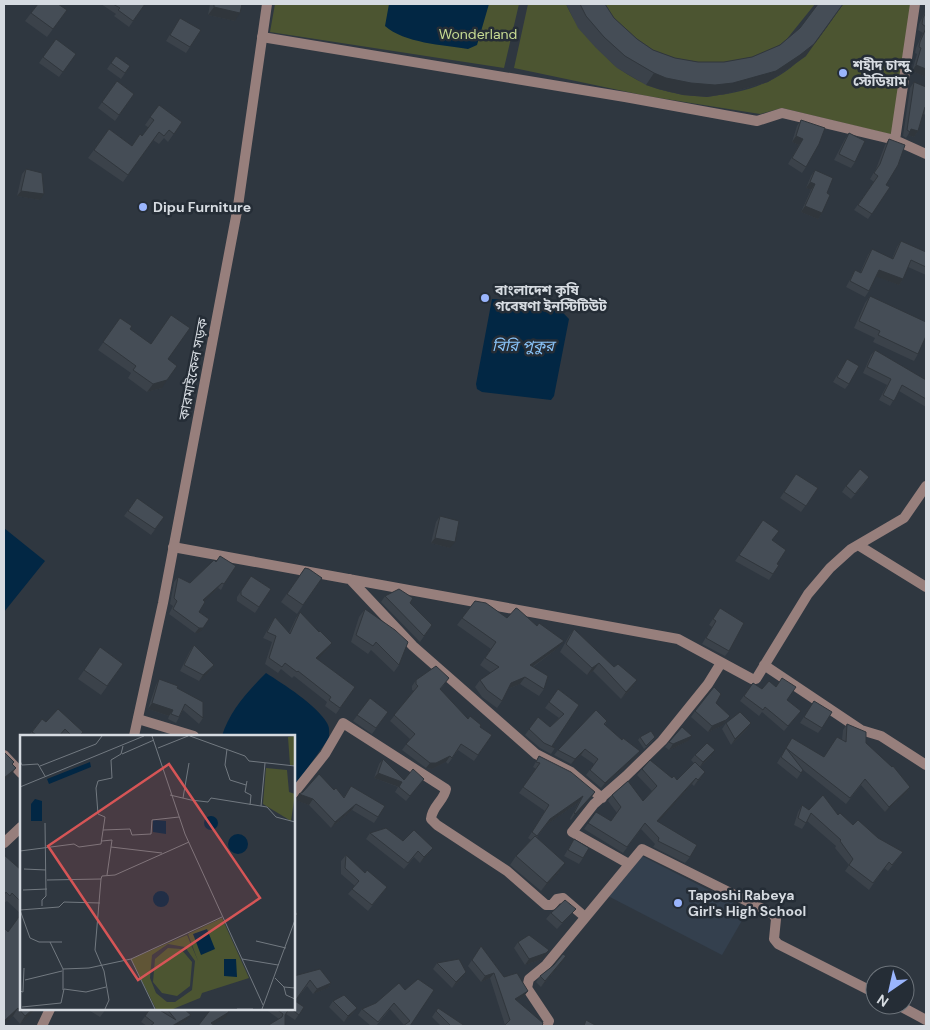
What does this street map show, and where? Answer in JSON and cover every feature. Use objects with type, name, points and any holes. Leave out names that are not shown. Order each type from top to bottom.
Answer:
[{"type":"street","name":"কারমাইকেল সড়ক","points":[[134,735],[173,547],[238,206],[267,4]]},
{"type":"street","points":[[895,140],[915,4]]},
{"type":"street","points":[[262,37],[757,121],[782,113],[895,140],[926,154]]},
{"type":"street","points":[[173,547],[678,639],[752,679],[756,678],[808,594],[830,568],[858,545],[904,518],[926,486]]},
{"type":"street","points":[[858,545],[926,588]]},
{"type":"street","points":[[350,579],[413,646],[529,748],[536,754],[571,772],[602,798]]},
{"type":"street","points":[[629,864],[572,832],[594,804],[662,741],[708,684],[721,663]]},
{"type":"street","points":[[764,665],[861,730],[881,736],[926,765]]},
{"type":"street","points":[[138,719],[191,735]]},
{"type":"street","points":[[295,793],[325,754],[343,723],[446,789],[445,796],[431,812],[431,818],[438,825],[507,871],[546,905],[563,898],[586,917]]},
{"type":"street","points":[[4,755],[20,772]]},
{"type":"street","points":[[4,842],[20,829]]},
{"type":"street","points":[[547,1026],[549,1021],[527,988],[529,979],[546,965],[642,849],[773,914],[776,919],[774,939],[778,944],[865,989]]},
{"type":"street","points":[[42,1026],[50,1010]]},
{"type":"shaded area","name":"Taposhi Rabeya Girl's High School","points":[[642,856],[748,910],[722,955],[608,896]]},
{"type":"green space","name":"Wonderland","points":[[275,4],[519,4],[504,68],[270,32]]},
{"type":"green space","name":"শহীদ চান্দু স্টেডিয়াম","points":[[528,4],[566,4],[576,23],[589,39],[615,66],[635,79],[671,92],[710,96],[730,94],[749,89],[779,76],[791,68],[810,49],[843,4],[913,4],[893,135],[782,108],[760,114],[647,96],[514,68]]},
{"type":"green space","points":[[592,4],[815,4],[786,40],[768,54],[747,65],[656,64]]},
{"type":"water","points":[[389,4],[489,4],[477,45],[468,49],[413,40],[393,32],[385,26]]},
{"type":"water","name":"বিরি পুকুর","points":[[492,299],[520,303],[537,301],[548,303],[556,307],[569,319],[554,396],[551,400],[482,392],[477,389],[476,384]]},
{"type":"water","points":[[4,528],[45,561],[4,612]]},
{"type":"water","points":[[266,673],[308,702],[327,723],[329,738],[295,786],[295,735],[222,735],[234,710]]},
{"type":"building","points":[[38,4],[58,4],[67,10],[53,29],[31,13]]},
{"type":"building","points":[[113,4],[145,4],[133,21]]},
{"type":"building","points":[[214,4],[242,4],[240,13],[214,7]]},
{"type":"building","points":[[580,4],[605,4],[614,18],[637,39],[653,50],[675,58],[698,62],[724,62],[752,57],[780,45],[800,28],[818,4],[843,4],[814,44],[776,71],[733,83],[715,85],[666,78],[625,56],[604,37],[586,16]]},
{"type":"building","points":[[926,12],[926,27],[922,24]]},
{"type":"building","points":[[180,18],[201,30],[190,47],[170,35]]},
{"type":"building","points":[[926,28],[926,69],[916,65],[921,48],[919,47],[920,42]]},
{"type":"building","points":[[56,39],[76,54],[63,72],[43,57]]},
{"type":"building","points":[[116,56],[130,66],[125,73],[111,63]]},
{"type":"building","points":[[117,81],[134,94],[119,115],[102,102]]},
{"type":"building","points":[[914,82],[926,87],[926,108],[918,131],[911,129],[910,132],[907,130]]},
{"type":"building","points":[[159,105],[182,122],[174,134],[169,130],[164,136],[159,132],[128,175],[94,150],[109,129],[132,146],[140,134],[142,136],[154,120],[150,117]]},
{"type":"building","points":[[801,120],[825,128],[819,144],[806,167],[792,158],[803,139],[796,136]]},
{"type":"building","points":[[849,133],[865,141],[855,162],[839,154]]},
{"type":"building","points":[[889,139],[905,145],[898,165],[886,185],[890,187],[872,214],[858,205],[878,176],[874,173],[880,164]]},
{"type":"building","points":[[26,169],[42,173],[44,194],[21,191]]},
{"type":"building","points":[[815,170],[833,178],[827,193],[830,195],[822,213],[805,206],[815,184],[810,182]]},
{"type":"building","points":[[901,241],[926,252],[926,267],[911,260],[903,279],[879,270],[869,291],[850,281],[855,270],[861,273],[872,249],[893,259]]},
{"type":"building","points":[[870,296],[926,322],[926,336],[918,354],[878,335],[880,331],[859,321]]},
{"type":"building","points":[[171,315],[190,328],[168,359],[177,366],[167,380],[153,384],[133,370],[136,366],[103,342],[120,318],[132,326],[130,329],[151,344]]},
{"type":"building","points":[[875,350],[926,380],[926,399],[902,385],[894,401],[883,395],[891,379],[867,367]]},
{"type":"building","points":[[847,359],[859,366],[849,384],[837,377]]},
{"type":"building","points":[[860,469],[869,477],[855,494],[846,486]]},
{"type":"building","points":[[796,474],[818,488],[806,506],[784,492]]},
{"type":"building","points":[[137,498],[164,517],[155,529],[128,511]]},
{"type":"building","points":[[440,516],[459,521],[455,542],[435,538]]},
{"type":"building","points":[[763,520],[779,531],[772,540],[786,550],[773,574],[739,555]]},
{"type":"building","points":[[220,556],[236,566],[224,584],[222,583],[203,600],[205,602],[199,612],[209,619],[203,628],[199,628],[173,609],[177,601],[174,598],[178,577],[190,583],[214,560],[216,562]]},
{"type":"building","points":[[305,568],[322,578],[303,605],[287,594]]},
{"type":"building","points":[[251,576],[271,589],[259,607],[241,595],[241,591]]},
{"type":"building","points":[[399,589],[413,598],[410,603],[432,625],[424,636],[385,596]]},
{"type":"building","points":[[475,601],[486,603],[507,618],[516,608],[537,626],[539,623],[564,641],[530,665],[548,676],[544,689],[525,677],[511,683],[502,701],[487,690],[480,680],[499,667],[485,658],[496,642],[462,618]]},
{"type":"building","points":[[720,608],[744,623],[729,651],[706,638],[716,621],[713,619]]},
{"type":"building","points":[[365,609],[395,630],[408,642],[399,665],[376,642],[373,646],[356,635]]},
{"type":"building","points":[[300,612],[332,643],[316,658],[355,687],[340,708],[329,700],[331,697],[298,671],[285,663],[282,667],[269,658],[276,636],[267,632],[275,617],[290,634]]},
{"type":"building","points":[[574,629],[614,667],[618,664],[637,680],[626,692],[599,663],[592,668],[566,644]]},
{"type":"building","points":[[194,645],[214,665],[203,675],[184,665]]},
{"type":"building","points":[[100,647],[123,664],[107,686],[84,670]]},
{"type":"building","points":[[436,666],[449,678],[440,689],[468,719],[470,716],[481,725],[480,727],[492,735],[478,755],[461,744],[452,758],[450,756],[436,763],[430,763],[406,744],[415,734],[394,715],[418,686],[416,680]]},
{"type":"building","points":[[782,678],[796,687],[787,700],[801,711],[788,726],[765,707],[763,710],[744,696],[753,683],[762,689],[769,681],[776,687]]},
{"type":"building","points":[[159,679],[178,686],[177,688],[203,702],[203,718],[185,704],[179,717],[171,714],[173,710],[152,703]]},
{"type":"building","points":[[714,687],[721,694],[716,703],[730,716],[726,720],[712,726],[695,711]]},
{"type":"building","points":[[558,689],[579,705],[552,746],[555,748],[544,743],[529,729],[538,717],[550,727],[564,714],[549,702]]},
{"type":"building","points":[[370,698],[388,712],[376,728],[357,715]]},
{"type":"building","points":[[814,701],[832,712],[822,728],[804,717]]},
{"type":"building","points":[[58,709],[83,732],[80,735],[71,735],[65,729],[60,735],[36,735],[32,732],[42,719],[46,722]]},
{"type":"building","points":[[596,710],[607,721],[604,724],[622,740],[623,738],[640,751],[605,783],[590,770],[598,759],[585,749],[575,759],[558,750]]},
{"type":"building","points":[[740,712],[751,723],[735,739],[726,723]]},
{"type":"building","points":[[847,724],[866,732],[866,743],[893,766],[910,787],[889,807],[865,779],[850,798],[786,748],[792,738],[824,757],[837,737],[846,742]]},
{"type":"building","points":[[682,727],[692,736],[673,744],[669,742]]},
{"type":"building","points":[[651,731],[655,737],[646,746],[640,737]]},
{"type":"building","points":[[707,743],[715,750],[703,762],[695,755]]},
{"type":"building","points":[[786,748],[803,770],[801,773],[781,757]]},
{"type":"building","points":[[4,752],[14,762],[12,764],[16,768],[4,778]]},
{"type":"building","points":[[539,756],[571,772],[595,792],[575,814],[583,796],[550,819],[537,836],[532,832],[549,805],[523,787],[540,763],[536,762]]},
{"type":"building","points":[[383,759],[404,780],[413,769],[424,779],[410,796],[399,787],[402,782],[378,773]]},
{"type":"building","points":[[650,760],[677,780],[695,762],[705,772],[698,780],[696,778],[657,821],[697,845],[690,857],[658,841],[659,838],[645,823],[627,847],[588,823],[596,812],[611,821],[621,807],[612,795],[628,781],[643,801],[657,786],[642,769]]},
{"type":"building","points":[[319,774],[334,790],[336,788],[344,798],[351,786],[385,806],[378,817],[356,804],[335,822],[313,799],[299,794]]},
{"type":"building","points":[[823,795],[838,815],[840,813],[853,825],[858,820],[878,838],[903,852],[892,865],[889,862],[873,883],[849,865],[853,859],[841,840],[811,813],[806,823],[798,818],[802,805],[809,810]]},
{"type":"building","points":[[386,828],[403,841],[414,830],[433,848],[424,857],[418,851],[408,863],[370,833]]},
{"type":"building","points":[[535,836],[565,863],[547,883],[516,856]]},
{"type":"building","points":[[574,839],[589,848],[583,858],[568,850]]},
{"type":"building","points":[[4,855],[20,869],[20,901],[12,893],[10,896],[6,892],[4,895]]},
{"type":"building","points":[[346,855],[365,873],[367,870],[387,887],[372,905],[352,889],[359,881],[345,868]]},
{"type":"building","points":[[565,900],[576,909],[562,923],[551,913]]},
{"type":"building","points":[[20,915],[20,1010],[32,1010],[25,1016],[18,1008],[4,1021],[4,928],[8,932]]},
{"type":"building","points":[[529,935],[549,950],[546,953],[529,959],[518,942]]},
{"type":"building","points":[[481,946],[504,977],[517,973],[528,991],[515,999],[543,1023],[542,1026],[504,1026],[510,1020],[494,973],[485,976],[472,960]]},
{"type":"building","points":[[563,954],[566,956],[545,981],[540,976],[554,965]]},
{"type":"building","points":[[459,959],[466,972],[456,982],[437,963]]},
{"type":"building","points":[[320,969],[331,983],[317,989],[310,980],[295,1001],[295,976]]},
{"type":"building","points":[[418,979],[434,990],[410,1026],[403,1026],[410,1021],[394,1003],[378,1022],[362,1009],[376,1003],[399,983],[405,990]]},
{"type":"building","points":[[344,995],[357,1008],[348,1016],[333,1001]]},
{"type":"building","points":[[295,1001],[304,1007],[299,1015],[292,1010],[295,1010]]},
{"type":"building","points":[[438,1008],[465,1026],[451,1026],[436,1011]]},
{"type":"building","points":[[149,1010],[160,1010],[176,1020],[168,1010],[185,1010],[191,1015],[172,1026],[150,1026],[154,1023],[145,1016]]},
{"type":"building","points":[[210,1010],[228,1010],[229,1012],[211,1023],[215,1026],[198,1026]]},
{"type":"building","points":[[277,1010],[288,1010],[285,1015],[285,1026],[267,1026],[282,1017],[283,1014]]},
{"type":"building","points":[[586,1020],[597,1026],[584,1026]]},
{"type":"place","name":"শহীদ চান্দু স্টেডিয়াম","points":[[843,73]]},
{"type":"place","name":"Dipu Furniture","points":[[143,207]]},
{"type":"place","name":"বাংলাদেশ কৃষি গবেষণা ইনস্টিটিউট","points":[[485,298]]},
{"type":"place","name":"Taposhi Rabeya Girl's High School","points":[[678,903]]}]
